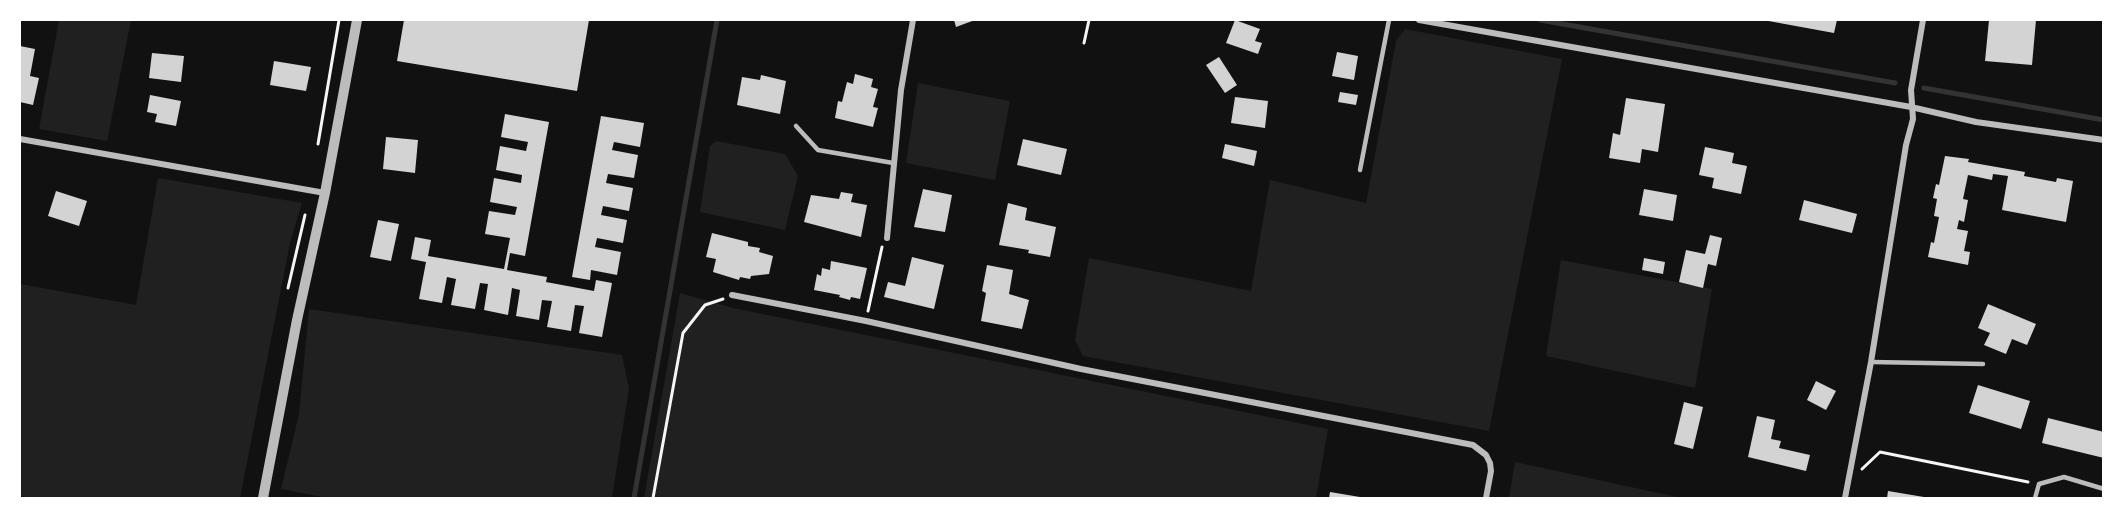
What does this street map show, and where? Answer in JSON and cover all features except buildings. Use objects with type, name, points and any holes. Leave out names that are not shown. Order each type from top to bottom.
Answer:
[{"type":"street","points":[[263,498],[297,320],[325,193],[357,20]]},
{"type":"street","points":[[887,238],[901,90],[913,20]]},
{"type":"street","points":[[1419,20],[1911,107],[1977,122],[2103,140]]},
{"type":"street","points":[[1845,498],[1871,362],[1906,145],[1913,119],[1911,90],[1923,20]]},
{"type":"street","points":[[20,139],[325,193]]},
{"type":"street","points":[[732,295],[866,321],[1081,369],[1473,445],[1486,455],[1490,463],[1491,471],[1486,498]]},
{"type":"lane","points":[[1360,170],[1389,20]]},
{"type":"lane","points":[[796,126],[818,150],[894,163]]},
{"type":"lane","points":[[1871,362],[1983,364]]},
{"type":"lane","points":[[2034,498],[2039,484],[2064,477],[2103,489]]},
{"type":"path","points":[[318,147],[339,20]]},
{"type":"path","points":[[1084,43],[1089,20]]},
{"type":"path","points":[[287,295],[298,237],[312,190]]},
{"type":"path","points":[[866,321],[881,249],[887,238]]},
{"type":"path","points":[[653,498],[683,333],[705,304],[732,295]]},
{"type":"path","points":[[1848,483],[1880,452],[2039,484]]},
{"type":"shaded area","points":[[59,20],[131,20],[107,141],[39,129]]},
{"type":"shaded area","points":[[1405,29],[1562,59],[1489,431],[1083,356],[1075,340],[1089,258],[1251,291],[1270,180],[1366,203],[1396,41]]},
{"type":"shaded area","points":[[918,83],[1010,101],[995,180],[906,163]]},
{"type":"shaded area","points":[[716,141],[785,154],[798,176],[785,230],[700,212],[710,146]]},
{"type":"shaded area","points":[[158,178],[302,203],[290,243],[240,498],[35,498],[20,496],[20,284],[136,305]]},
{"type":"shaded area","points":[[1561,260],[1712,289],[1695,388],[1546,356]]},
{"type":"shaded area","points":[[680,293],[733,308],[1328,429],[1316,498],[644,498]]},
{"type":"shaded area","points":[[309,309],[622,355],[629,388],[612,498],[328,498],[281,489],[299,414]]},
{"type":"shaded area","points":[[1515,462],[1682,498],[1509,498]]},
{"type":"waterway","points":[[634,498],[717,20]]},
{"type":"waterway","points":[[1540,20],[1895,83]]},
{"type":"waterway","points":[[1924,88],[2104,120]]}]
